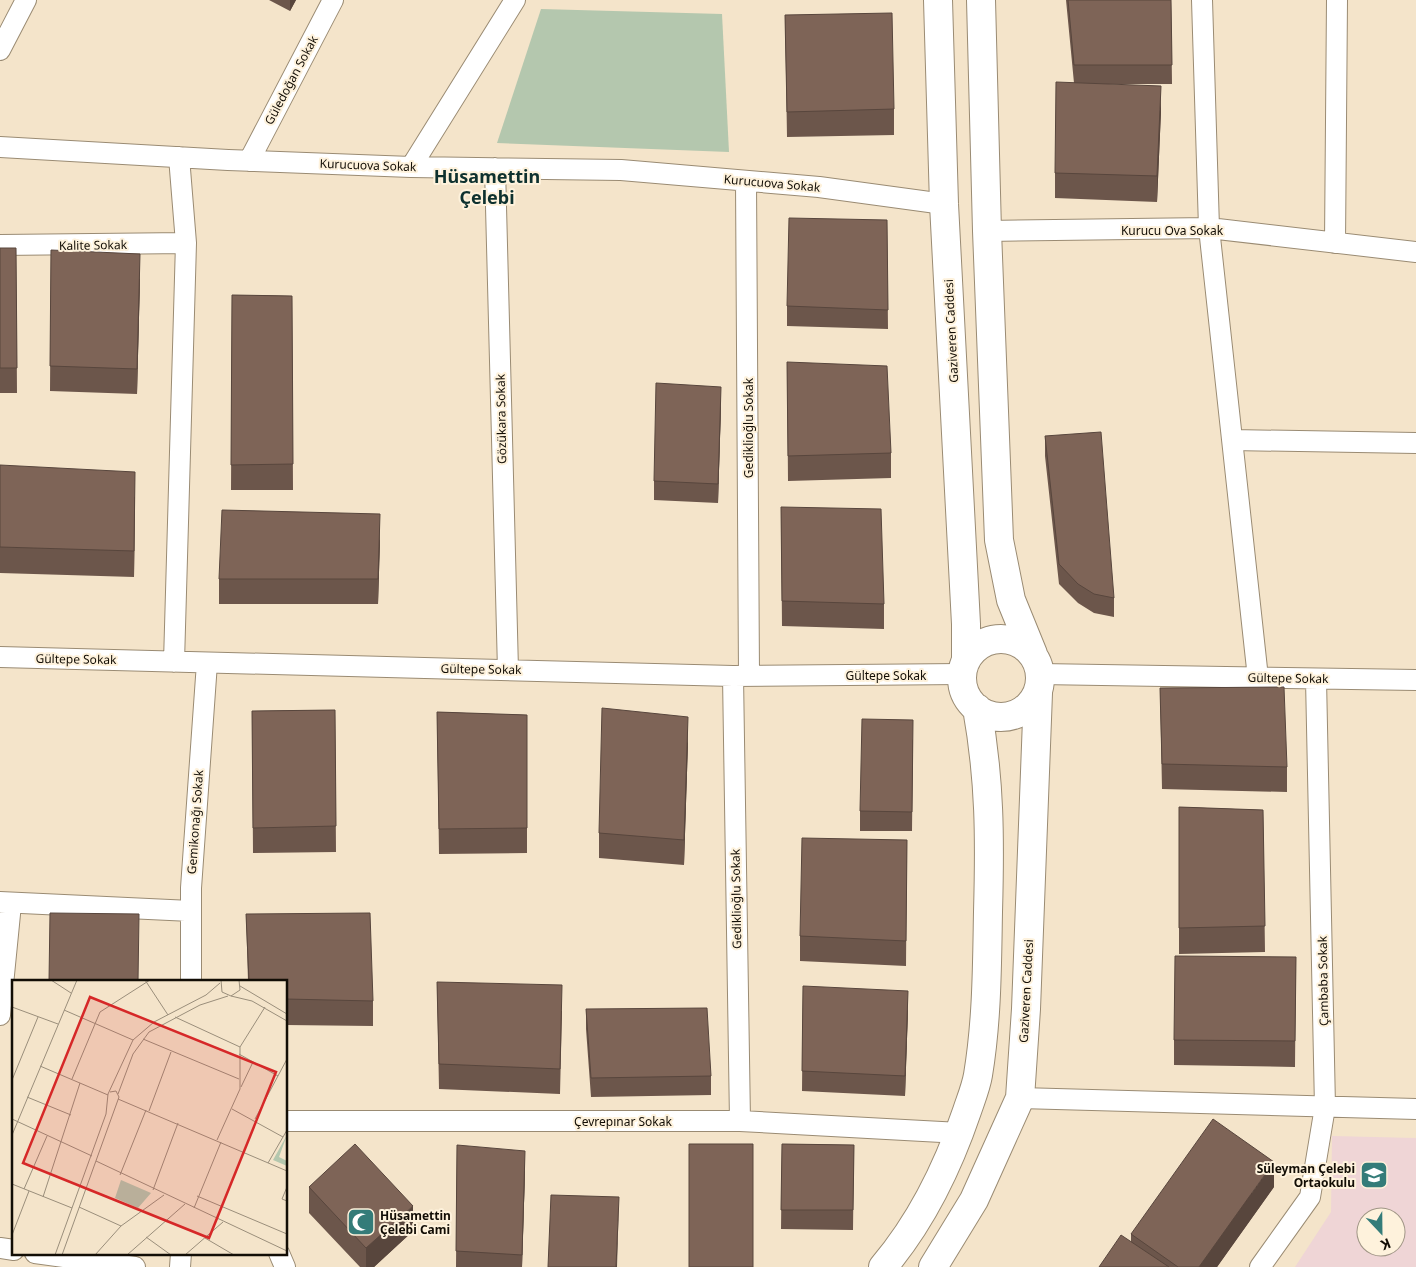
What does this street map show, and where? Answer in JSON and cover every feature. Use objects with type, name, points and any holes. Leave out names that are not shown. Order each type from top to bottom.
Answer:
[{"type":"main road","name":"Gaziveren Caddesi","points":[[938,0],[944,204],[964,668]]},
{"type":"main road","name":"Gaziveren Caddesi","points":[[933,1267],[974,1200],[1020,1098],[1037,674],[1011,600],[999,540],[987,231],[981,0]]},
{"type":"main road","points":[[998,639],[1011,640],[1023,645],[1037,674],[1030,704],[1022,712],[1010,716],[987,714],[977,708],[969,700],[963,687],[964,668],[974,650],[985,642],[998,639]]},
{"type":"main road","points":[[883,1267],[895,1253],[935,1191],[960,1133],[978,1077],[986,1003],[990,821],[986,757],[977,708]]},
{"type":"street","points":[[0,50],[26,0]]},
{"type":"street","name":"Güledoğan Sokak","points":[[249,161],[333,0]]},
{"type":"street","points":[[411,167],[515,0]]},
{"type":"street","points":[[1202,0],[1209,228],[1258,678]]},
{"type":"street","points":[[1335,243],[1337,0]]},
{"type":"street","name":"Kurucuova Sokak","points":[[0,147],[249,161],[411,167],[621,170],[746,181],[944,204]]},
{"type":"street","points":[[174,662],[186,243],[179,157]]},
{"type":"street","name":"Gözükara Sokak","points":[[495,168],[508,670]]},
{"type":"street","name":"Gediklioğlu Sokak","points":[[740,1121],[741,676],[746,181]]},
{"type":"street","name":"Kurucu Ova Sokak","points":[[987,231],[1209,228],[1416,252]]},
{"type":"street","name":"Kalite Sokak","points":[[0,245],[186,243]]},
{"type":"street","points":[[1232,440],[1416,443]]},
{"type":"street","name":"Gültepe Sokak","points":[[0,657],[741,676],[964,668]]},
{"type":"street","name":"Gemikonağı Sokak","points":[[191,980],[191,911],[207,662]]},
{"type":"street","name":"Gültepe Sokak","points":[[1037,674],[1416,680]]},
{"type":"street","name":"Çambaba Sokak","points":[[1260,1267],[1310,1197],[1325,1107],[1316,679]]},
{"type":"street","points":[[0,1015],[6,903],[191,911]]},
{"type":"street","points":[[1020,1098],[1416,1109]]},
{"type":"street","name":"Çevrepınar Sokak","points":[[288,1121],[740,1121],[960,1133]]},
{"type":"street","points":[[42,1254],[135,1267]]},
{"type":"street","points":[[180,1267],[181,1254]]},
{"type":"street","points":[[280,1254],[285,1267]]},
{"type":"shaded area","name":"Süleyman Çelebi Ortaokulu","points":[[1332,1136],[1416,1138],[1416,1267],[1295,1267],[1331,1212]]},
{"type":"green space","points":[[541,9],[722,14],[729,152],[497,143]]},
{"type":"building","points":[[1068,0],[1171,0],[1172,65],[1074,65]]},
{"type":"building","points":[[892,13],[894,109],[787,112],[785,15]]},
{"type":"building","points":[[1056,82],[1161,86],[1157,176],[1055,173]]},
{"type":"building","points":[[789,218],[887,220],[888,310],[787,306]]},
{"type":"building","points":[[0,248],[16,248],[17,368],[0,368]]},
{"type":"building","points":[[51,250],[140,254],[137,369],[50,366]]},
{"type":"building","points":[[232,295],[292,296],[293,464],[231,465]]},
{"type":"building","points":[[787,362],[887,366],[891,453],[788,456]]},
{"type":"building","points":[[656,383],[721,387],[718,484],[654,481]]},
{"type":"building","points":[[1101,432],[1114,598],[1094,594],[1078,584],[1059,564],[1045,436]]},
{"type":"building","points":[[0,465],[135,472],[134,551],[0,547]]},
{"type":"building","points":[[781,507],[881,509],[884,604],[782,601]]},
{"type":"building","points":[[222,510],[380,514],[378,579],[219,579]]},
{"type":"building","points":[[1284,687],[1287,767],[1162,764],[1160,688]]},
{"type":"building","points":[[602,708],[688,717],[684,840],[599,833]]},
{"type":"building","points":[[335,710],[336,826],[253,828],[252,711]]},
{"type":"building","points":[[437,712],[527,715],[527,828],[439,829]]},
{"type":"building","points":[[862,719],[913,720],[912,812],[860,811]]},
{"type":"building","points":[[1179,807],[1263,810],[1265,926],[1179,928]]},
{"type":"building","points":[[802,838],[907,840],[906,941],[800,936]]},
{"type":"building","points":[[50,913],[139,914],[138,980],[49,980]]},
{"type":"building","points":[[370,913],[373,1001],[288,999],[288,980],[249,980],[246,914]]},
{"type":"building","points":[[1175,956],[1296,957],[1295,1041],[1174,1040]]},
{"type":"building","points":[[437,982],[562,985],[560,1069],[439,1064]]},
{"type":"building","points":[[803,986],[908,991],[905,1076],[802,1071]]},
{"type":"building","points":[[707,1008],[711,1076],[591,1078],[586,1009]]},
{"type":"building","points":[[1213,1119],[1274,1162],[1199,1267],[1178,1267],[1131,1234]]},
{"type":"building","points":[[355,1144],[413,1206],[366,1248],[309,1187]]},
{"type":"building","points":[[689,1144],[753,1144],[753,1267],[689,1267]]},
{"type":"building","points":[[782,1144],[854,1145],[853,1210],[781,1210]]},
{"type":"building","points":[[457,1145],[525,1151],[522,1255],[456,1251]]},
{"type":"building","points":[[551,1195],[619,1197],[616,1267],[548,1267]]},
{"type":"building","points":[[1121,1235],[1169,1267],[1099,1267]]},
{"type":"place","name":"Süleyman Çelebi Ortaokulu","points":[[1374,1175]]},
{"type":"place","name":"Hüsamettin Çelebi Cami","points":[[361,1222]]},
{"type":"district","name":"Hüsamettin Çelebi","points":[[487,186]]}]
